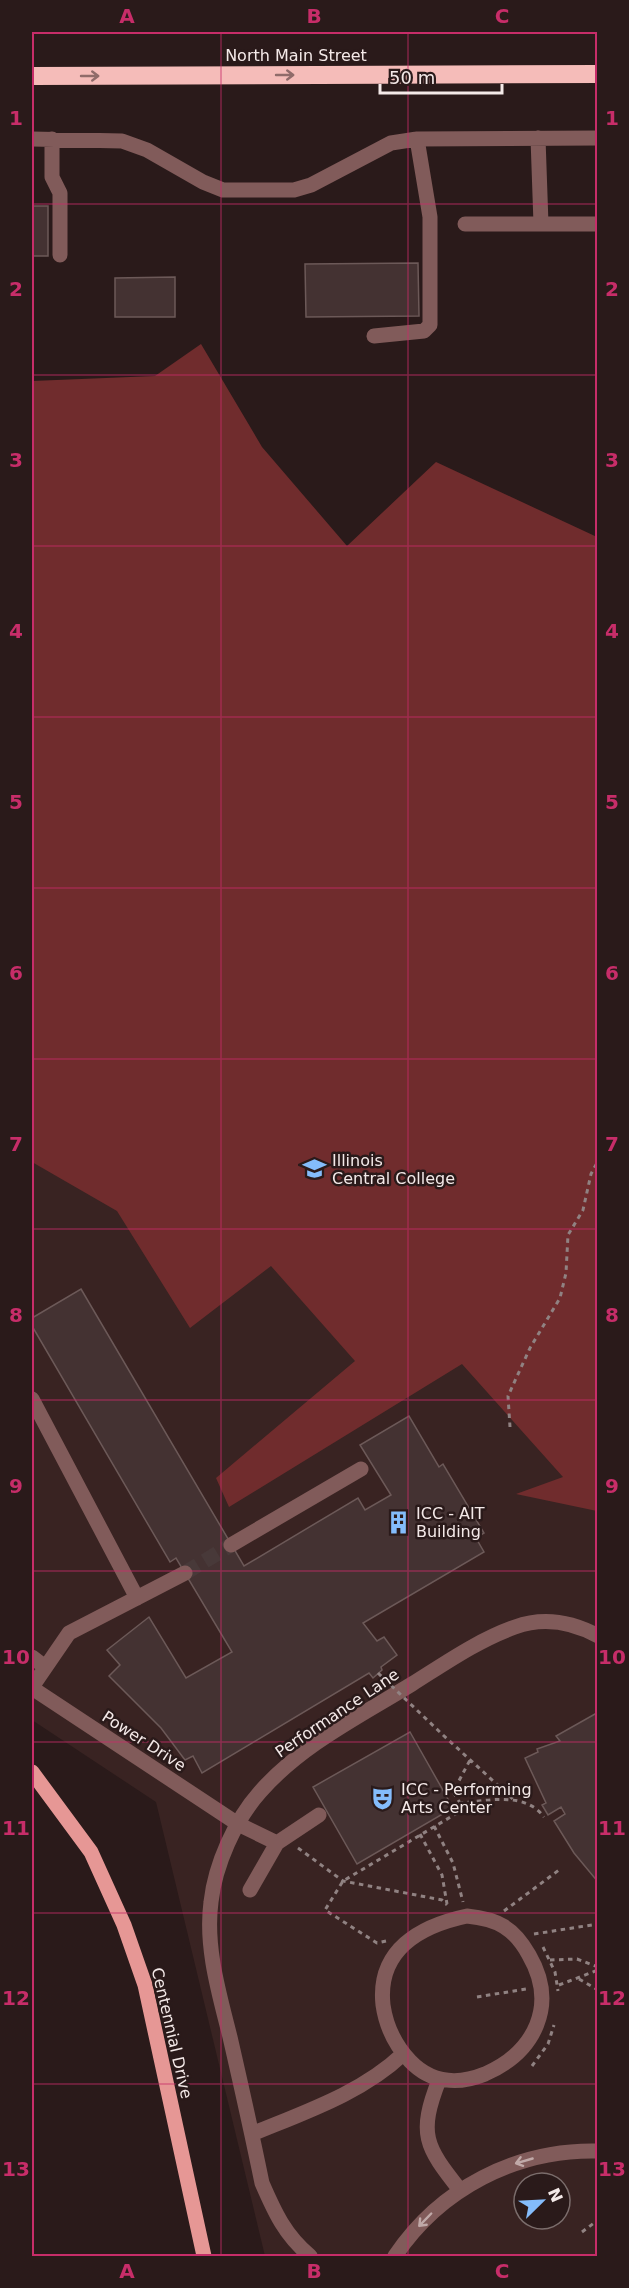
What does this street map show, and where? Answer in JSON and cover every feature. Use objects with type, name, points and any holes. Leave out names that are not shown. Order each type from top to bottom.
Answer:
[{"type":"highway","name":"North Main Street","points":[[32,76],[597,74]]},
{"type":"main road","name":"Centennial Drive","points":[[32,1772],[91,1852],[127,1935],[145,1985],[204,2256]]},
{"type":"street","points":[[538,138],[541,224]]},
{"type":"street","points":[[32,139],[122,141],[147,150],[203,182],[223,190],[294,190],[311,185],[391,143],[417,139],[597,138]]},
{"type":"street","points":[[52,139],[52,177],[60,193],[60,255]]},
{"type":"street","points":[[374,336],[424,331],[430,325],[430,217],[417,139]]},
{"type":"street","points":[[465,224],[597,224]]},
{"type":"street","points":[[32,1399],[137,1598]]},
{"type":"street","points":[[231,1545],[361,1469]]},
{"type":"street","points":[[32,1688],[69,1633],[185,1573]]},
{"type":"street","name":"Performance Lane","points":[[310,2256],[292,2242],[276,2215],[262,2183],[217,1982],[209,1936],[211,1901],[225,1851],[238,1824],[260,1792],[304,1752],[369,1710],[490,1638],[516,1627],[539,1622],[555,1622],[580,1627],[597,1636]]},
{"type":"street","points":[[32,1657],[45,1667]]},
{"type":"street","name":"Power Drive","points":[[32,1688],[238,1824],[280,1841]]},
{"type":"street","points":[[250,1890],[280,1841],[320,1815]]},
{"type":"street","points":[[467,1916],[485,1918],[499,1923],[521,1941],[532,1959],[542,1986],[541,2008],[537,2022],[513,2060],[474,2078],[451,2082],[426,2074],[403,2054],[388,2028],[382,1990],[388,1965],[398,1950],[410,1939],[430,1927],[467,1916]]},
{"type":"street","points":[[252,2134],[367,2083],[403,2054]]},
{"type":"street","points":[[439,2080],[430,2102],[426,2129],[432,2150],[460,2190]]},
{"type":"street","points":[[395,2256],[418,2226],[439,2206],[460,2190],[501,2168],[541,2156],[582,2150],[597,2151]]},
{"type":"path","points":[[510,1427],[508,1396],[530,1348],[560,1298],[566,1273],[568,1235],[583,1210],[591,1174],[597,1161]]},
{"type":"path","points":[[378,1673],[514,1800]]},
{"type":"path","points":[[388,1940],[377,1943],[325,1910],[343,1881],[464,1809],[453,1792],[470,1760]]},
{"type":"path","points":[[459,1803],[514,1800],[537,1807],[544,1817]]},
{"type":"path","points":[[434,1826],[453,1863],[463,1904]]},
{"type":"path","points":[[420,1834],[442,1875],[447,1905]]},
{"type":"path","points":[[280,1841],[343,1881],[442,1900],[447,1905]]},
{"type":"path","points":[[512,1917],[503,1912],[559,1870]]},
{"type":"path","points":[[437,1907],[471,1904]]},
{"type":"path","points":[[534,1934],[597,1924]]},
{"type":"path","points":[[528,1928],[550,1960],[558,1986],[558,1994]]},
{"type":"path","points":[[550,1960],[577,1959],[597,1969]]},
{"type":"path","points":[[477,1997],[542,1986],[558,1986],[579,1979],[597,1969]]},
{"type":"path","points":[[579,1979],[597,1990]]},
{"type":"path","points":[[532,2066],[548,2044],[555,2019]]},
{"type":"path","points":[[582,2232],[597,2220]]},
{"type":"shaded area","points":[[201,344],[262,447],[347,546],[436,462],[597,537],[597,1511],[516,1494],[563,1477],[462,1364],[229,1507],[216,1478],[355,1361],[271,1266],[190,1328],[117,1211],[32,1162],[32,381],[155,376]]},
{"type":"shaded area","name":"Illinois Central College","points":[[597,604],[597,2256],[265,2256],[156,1802],[32,1720],[32,618]]},
{"type":"building","points":[[32,206],[48,206],[48,256],[32,256]]},
{"type":"building","points":[[418,263],[419,316],[306,317],[305,264]]},
{"type":"building","points":[[175,277],[175,317],[115,317],[115,278]]},
{"type":"building","name":"ICC - AIT Building","points":[[81,1289],[244,1566],[358,1498],[365,1510],[391,1495],[360,1445],[409,1416],[439,1467],[443,1464],[484,1533],[476,1538],[484,1552],[363,1623],[377,1641],[384,1637],[397,1655],[381,1667],[382,1670],[373,1678],[369,1673],[202,1773],[193,1756],[185,1760],[161,1728],[109,1676],[120,1665],[107,1650],[149,1617],[186,1678],[232,1652],[176,1558],[170,1562],[32,1326],[32,1318]]},
{"type":"building","points":[[595,1714],[598,1717],[598,1882],[574,1853],[554,1821],[565,1814],[561,1807],[548,1815],[542,1805],[546,1803],[525,1758],[538,1752],[537,1749],[560,1741],[556,1736]]},
{"type":"building","name":"ICC - Performing Arts Center","points":[[410,1732],[453,1808],[357,1864],[313,1787]]},
{"type":"tunnel","points":[[185,1573],[231,1545]]},
{"type":"place","name":"Illinois Central College","points":[[314,1169]]},
{"type":"place","name":"ICC - AIT Building","points":[[398,1522]]},
{"type":"place","name":"ICC - Performing Arts Center","points":[[383,1798]]}]
